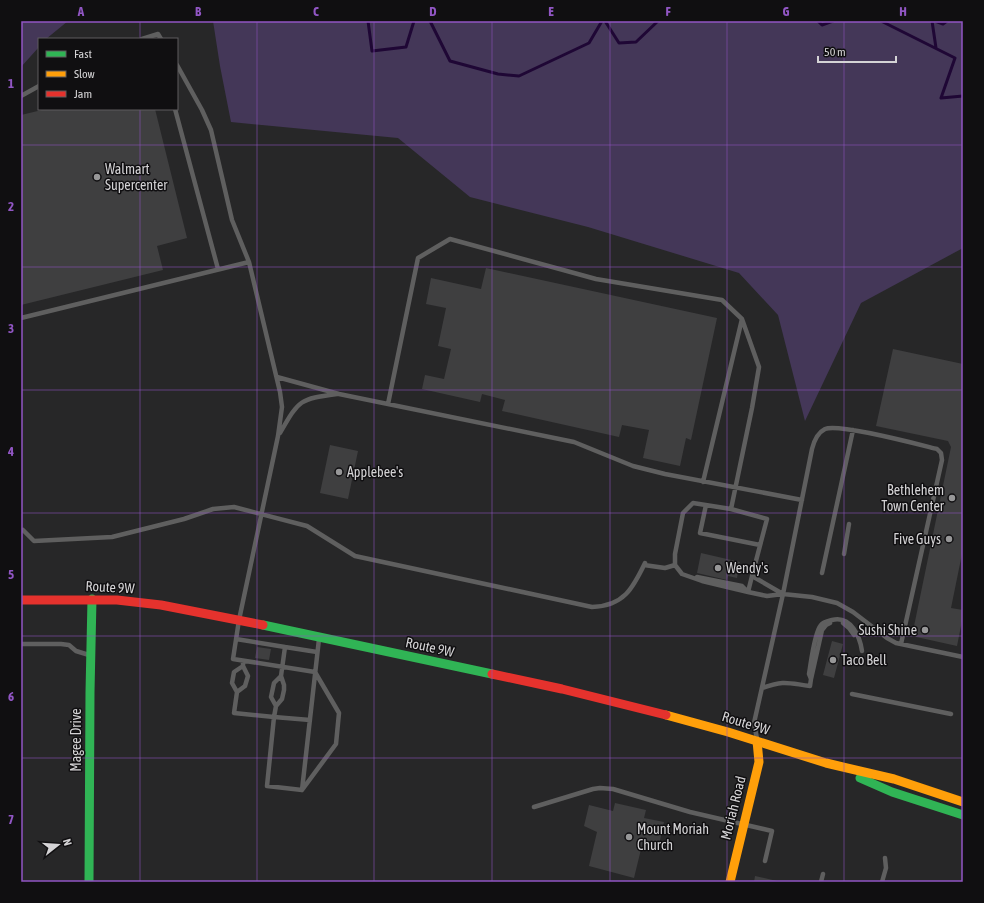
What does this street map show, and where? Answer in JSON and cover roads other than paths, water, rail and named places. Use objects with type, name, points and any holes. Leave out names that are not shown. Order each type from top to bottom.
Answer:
[{"type":"main road","name":"Route 9W","points":[[21,600],[92,599],[161,605],[239,620],[576,692],[655,712],[757,741],[826,763],[894,779],[963,802]]},
{"type":"main road","name":"Magee Drive","points":[[89,882],[92,599]]},
{"type":"main road","name":"Moriah Road","points":[[730,882],[759,762],[757,741]]},
{"type":"main road","name":"Route 9W","points":[[826,763],[892,792],[963,815]]},
{"type":"lane","points":[[145,38],[158,34],[160,38]]},
{"type":"lane","points":[[178,69],[202,110],[211,130],[232,220],[249,262],[277,377],[282,407],[278,436],[239,620],[233,659],[243,663],[315,672]]},
{"type":"lane","points":[[21,96],[38,87]]},
{"type":"lane","points":[[175,110],[218,269]]},
{"type":"lane","points":[[388,404],[418,258],[450,239],[596,279],[722,300],[742,319],[759,367],[731,509]]},
{"type":"lane","points":[[21,318],[249,262]]},
{"type":"lane","points":[[703,482],[742,319]]},
{"type":"lane","points":[[277,377],[339,394],[574,442],[633,466],[665,474],[802,500]]},
{"type":"lane","points":[[278,436],[293,411],[302,402],[311,398],[339,394]]},
{"type":"lane","points":[[757,741],[754,722],[783,594],[812,449],[816,437],[827,428],[836,427],[853,430],[940,450],[942,456],[901,644]]},
{"type":"lane","points":[[822,573],[853,430]]},
{"type":"lane","points":[[748,592],[767,519],[731,509],[693,503],[683,512],[675,554],[675,565],[682,574],[702,581],[748,592],[767,596],[783,594],[820,598],[836,603],[857,615],[887,638],[901,644],[963,657]]},
{"type":"lane","points":[[706,505],[700,533],[760,545]]},
{"type":"lane","points":[[23,530],[34,541],[112,537],[184,519],[219,508],[234,507],[307,526],[355,556],[592,607],[602,607],[624,596],[633,588],[645,564],[665,568],[675,565]]},
{"type":"lane","points":[[844,554],[849,524]]},
{"type":"lane","points":[[752,576],[783,594]]},
{"type":"lane","points":[[762,688],[776,683],[785,682],[810,686],[822,630],[826,625],[838,622],[845,625],[853,633],[862,651]]},
{"type":"lane","points":[[302,790],[319,637]]},
{"type":"lane","points":[[236,639],[317,652]]},
{"type":"lane","points":[[21,644],[68,645],[76,651],[91,656]]},
{"type":"lane","points":[[285,647],[281,676],[284,685],[282,699],[276,706],[274,717],[267,786],[302,790]]},
{"type":"lane","points":[[237,692],[245,686],[248,676],[243,663]]},
{"type":"lane","points":[[243,663],[234,672],[232,683],[237,692],[234,713],[310,720]]},
{"type":"lane","points":[[302,790],[336,744],[339,713],[315,672]]},
{"type":"lane","points":[[276,706],[271,697],[274,683],[281,676]]},
{"type":"lane","points":[[852,694],[951,714]]},
{"type":"lane","points":[[534,807],[593,789],[607,788],[690,812],[772,831],[765,861]]},
{"type":"lane","points":[[882,882],[886,868],[885,858]]},
{"type":"lane","points":[[821,882],[823,874]]},
{"type":"waterway","points":[[368,21],[372,51],[406,47],[414,21]]},
{"type":"waterway","points":[[430,21],[450,61],[498,74],[519,76],[589,43],[602,21]]},
{"type":"waterway","points":[[605,21],[619,43],[636,42],[658,21]]},
{"type":"waterway","points":[[818,21],[822,25],[833,21]]},
{"type":"waterway","points":[[881,21],[955,58],[941,98],[963,96]]},
{"type":"waterway","points":[[932,21],[936,48]]},
{"type":"waterway","points":[[935,21],[943,24],[947,21]]},
{"type":"place","name":"Walmart Supercenter","points":[[97,177]]},
{"type":"place","name":"Applebee's","points":[[339,472]]},
{"type":"place","name":"Bethlehem Town Center","points":[[952,498]]},
{"type":"place","name":"Five Guys","points":[[949,539]]},
{"type":"place","name":"Wendy's","points":[[718,568]]},
{"type":"place","name":"Sushi Shine","points":[[925,630]]},
{"type":"place","name":"Taco Bell","points":[[833,660]]},
{"type":"place","name":"Mount Moriah Church","points":[[629,837]]}]
